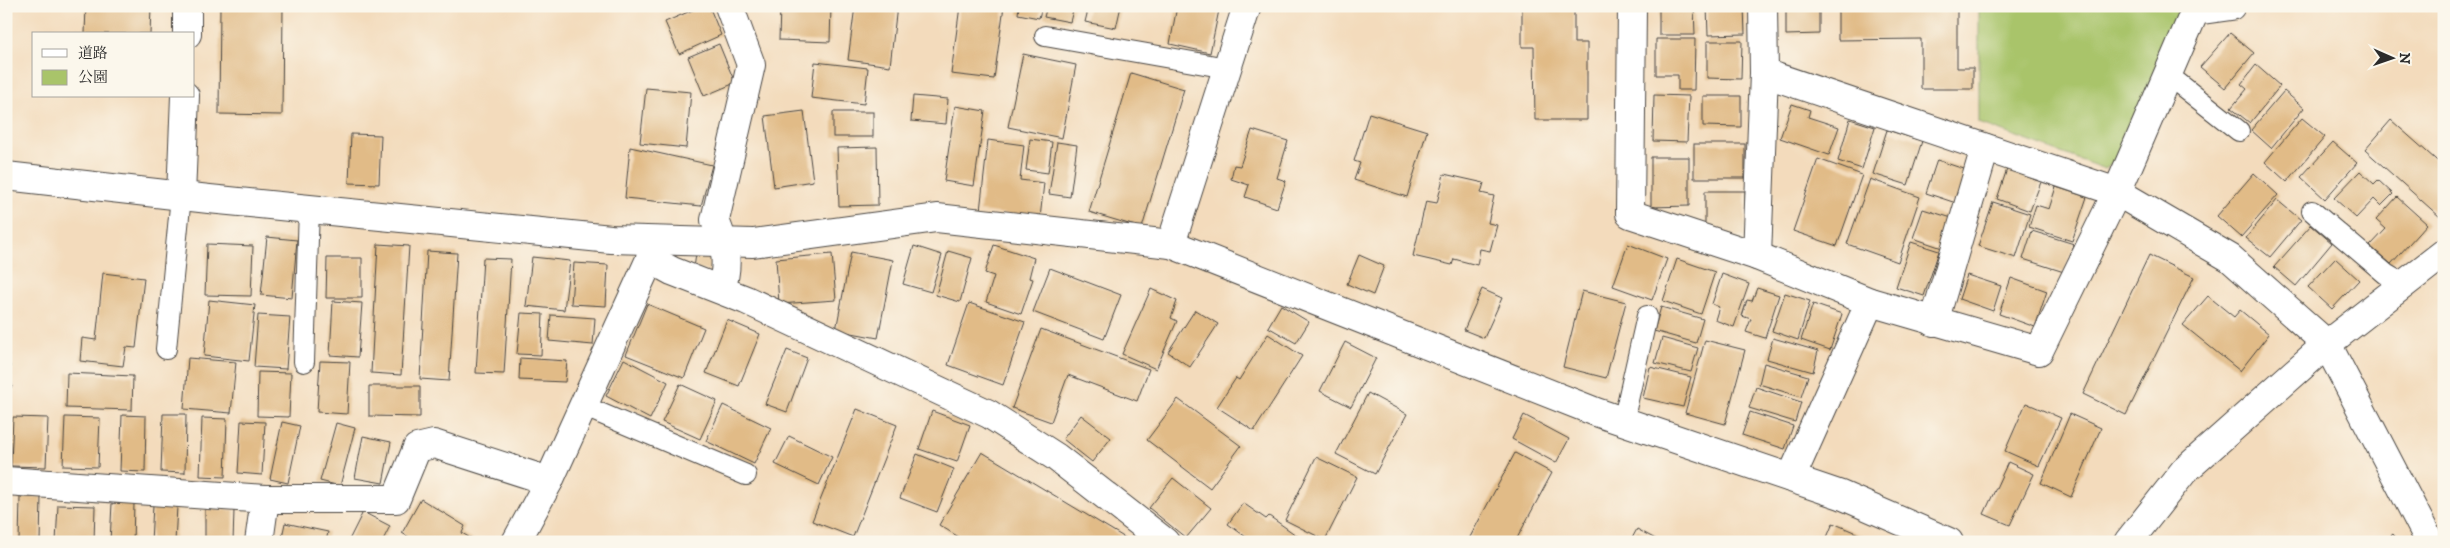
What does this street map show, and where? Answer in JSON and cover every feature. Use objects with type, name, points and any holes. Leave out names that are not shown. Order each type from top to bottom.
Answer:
[{"type":"street","points":[[187,6],[187,32]]},
{"type":"street","points":[[721,290],[727,272],[724,243],[716,220],[751,65],[729,6]]},
{"type":"street","points":[[1171,244],[1247,6]]},
{"type":"street","points":[[1632,6],[1630,214],[1757,256],[1870,302],[2038,351],[2117,192],[2195,9],[2231,6]]},
{"type":"street","points":[[1757,256],[1764,73],[1763,6]]},
{"type":"street","points":[[1764,73],[2117,192],[2230,258],[2327,344],[2430,542]]},
{"type":"street","points":[[181,196],[185,98]]},
{"type":"street","points":[[1934,322],[1985,148]]},
{"type":"street","points":[[6,176],[546,234],[651,250],[724,243],[753,243],[937,218],[1171,244],[1623,422],[1841,495],[1949,542]]},
{"type":"street","points":[[651,250],[672,271],[721,290],[989,414],[1056,457],[1165,542]]},
{"type":"street","points":[[516,542],[549,481],[651,250]]},
{"type":"street","points":[[2128,542],[2184,471],[2327,344],[2444,252]]},
{"type":"street","points":[[1791,478],[1870,302]]},
{"type":"street","points":[[6,481],[265,499],[396,499],[417,448],[434,444],[549,481]]},
{"type":"street","points":[[259,542],[265,499]]},
{"type":"lane","points":[[1045,36],[1227,68]]},
{"type":"lane","points":[[2168,75],[2239,131]]},
{"type":"lane","points":[[166,349],[181,196]]},
{"type":"lane","points":[[304,362],[309,208]]},
{"type":"lane","points":[[2312,211],[2386,274],[2403,284]]},
{"type":"lane","points":[[1623,422],[1647,316]]},
{"type":"lane","points":[[583,406],[746,475]]},
{"type":"green space","points":[[1979,6],[2183,6],[2117,161],[2105,169],[1979,123]]},
{"type":"building","points":[[86,6],[151,6],[150,32],[85,32]]},
{"type":"building","points":[[220,6],[283,6],[282,115],[219,114]]},
{"type":"building","points":[[702,6],[709,6],[721,35],[679,54],[665,22]]},
{"type":"building","points":[[780,6],[831,6],[830,42],[779,40]]},
{"type":"building","points":[[855,6],[897,6],[890,66],[848,60]]},
{"type":"building","points":[[960,6],[1004,6],[994,79],[951,74]]},
{"type":"building","points":[[1019,6],[1042,6],[1039,18],[1018,14]]},
{"type":"building","points":[[1047,6],[1074,6],[1070,22],[1044,17]]},
{"type":"building","points":[[1089,6],[1121,6],[1116,28],[1085,22]]},
{"type":"building","points":[[1177,6],[1198,6],[1219,10],[1210,53],[1170,44]]},
{"type":"building","points":[[1522,6],[1574,6],[1574,43],[1587,43],[1587,120],[1535,120],[1534,47],[1522,47]]},
{"type":"building","points":[[1659,6],[1694,6],[1695,35],[1659,35]]},
{"type":"building","points":[[1707,6],[1744,6],[1745,34],[1708,35]]},
{"type":"building","points":[[1786,6],[1819,6],[1819,34],[1786,35]]},
{"type":"building","points":[[1838,6],[1957,6],[1957,68],[1973,68],[1973,89],[1921,89],[1921,39],[1838,40]]},
{"type":"building","points":[[2230,33],[2254,53],[2225,88],[2200,67]]},
{"type":"building","points":[[1656,39],[1695,39],[1694,90],[1678,90],[1678,75],[1656,75]]},
{"type":"building","points":[[1707,41],[1742,41],[1741,79],[1707,78]]},
{"type":"building","points":[[719,44],[735,83],[704,96],[688,57]]},
{"type":"building","points":[[1023,54],[1076,65],[1062,138],[1008,127]]},
{"type":"building","points":[[815,62],[868,68],[864,104],[811,98]]},
{"type":"building","points":[[2256,65],[2280,86],[2250,123],[2231,108],[2247,89],[2241,84]]},
{"type":"building","points":[[1131,73],[1184,89],[1142,228],[1089,212]]},
{"type":"building","points":[[646,88],[691,92],[686,148],[640,143]]},
{"type":"building","points":[[2284,91],[2304,108],[2271,148],[2251,130]]},
{"type":"building","points":[[1654,95],[1689,96],[1687,142],[1653,141]]},
{"type":"building","points":[[913,96],[948,99],[946,124],[911,121]]},
{"type":"building","points":[[1703,96],[1741,96],[1741,127],[1703,126]]},
{"type":"building","points":[[1792,104],[1810,110],[1808,117],[1839,127],[1829,155],[1780,138]]},
{"type":"building","points":[[955,106],[985,111],[974,186],[944,181]]},
{"type":"building","points":[[804,111],[813,181],[774,187],[765,116]]},
{"type":"building","points":[[833,112],[873,112],[873,137],[833,137]]},
{"type":"building","points":[[1369,113],[1427,131],[1407,197],[1354,180],[1360,163],[1354,161]]},
{"type":"building","points":[[2302,118],[2325,137],[2287,182],[2265,162]]},
{"type":"building","points":[[1850,119],[1875,127],[1862,169],[1838,161]]},
{"type":"building","points":[[2391,120],[2444,167],[2444,213],[2440,217],[2365,150]]},
{"type":"building","points":[[1252,130],[1288,141],[1277,178],[1286,181],[1277,208],[1245,197],[1249,185],[1231,179],[1234,165],[1240,166]]},
{"type":"building","points":[[1887,130],[1922,141],[1908,185],[1873,174]]},
{"type":"building","points":[[351,134],[381,135],[379,184],[349,183]]},
{"type":"building","points":[[1030,139],[1052,142],[1048,173],[1026,170]]},
{"type":"building","points":[[988,140],[1024,145],[1020,180],[1044,183],[1040,218],[980,211]]},
{"type":"building","points":[[1057,142],[1077,145],[1070,197],[1049,194]]},
{"type":"building","points":[[2333,142],[2357,163],[2325,199],[2301,177]]},
{"type":"building","points":[[1694,144],[1745,144],[1745,178],[1694,178]]},
{"type":"building","points":[[630,147],[712,165],[701,206],[625,198]]},
{"type":"building","points":[[877,147],[878,205],[839,206],[837,148]]},
{"type":"building","points":[[1651,157],[1689,157],[1689,206],[1651,207]]},
{"type":"building","points":[[1818,159],[1862,175],[1837,246],[1793,231]]},
{"type":"building","points":[[1937,160],[1970,171],[1959,204],[1926,193]]},
{"type":"building","points":[[2007,169],[2041,182],[2030,211],[1997,199]]},
{"type":"building","points":[[2360,171],[2374,184],[2378,180],[2393,194],[2381,206],[2374,199],[2356,218],[2334,198]]},
{"type":"building","points":[[2254,173],[2278,195],[2241,237],[2217,216]]},
{"type":"building","points":[[1444,174],[1484,183],[1481,193],[1494,196],[1488,223],[1497,225],[1490,251],[1480,249],[1477,265],[1454,259],[1452,265],[1413,256],[1426,201],[1437,203]]},
{"type":"building","points":[[1870,179],[1920,197],[1898,262],[1847,244]]},
{"type":"building","points":[[2056,187],[2087,197],[2072,241],[2029,227],[2036,205],[2049,209]]},
{"type":"building","points":[[1705,191],[1745,191],[1745,237],[1719,236],[1705,232]]},
{"type":"building","points":[[2397,197],[2427,224],[2391,264],[2370,246],[2386,229],[2376,220]]},
{"type":"building","points":[[2277,200],[2301,220],[2270,257],[2246,238]]},
{"type":"building","points":[[1993,202],[2030,214],[2016,258],[1978,246]]},
{"type":"building","points":[[1923,209],[1955,219],[1945,249],[1913,238]]},
{"type":"building","points":[[2311,225],[2332,243],[2296,286],[2274,267]]},
{"type":"building","points":[[2032,231],[2074,244],[2064,272],[2023,259]]},
{"type":"building","points":[[267,237],[297,240],[292,298],[261,295]]},
{"type":"building","points":[[1911,242],[1939,251],[1924,296],[1896,287]]},
{"type":"building","points":[[207,244],[253,246],[251,296],[205,295]]},
{"type":"building","points":[[378,244],[409,246],[401,375],[371,373]]},
{"type":"building","points":[[1628,244],[1667,259],[1652,300],[1613,286]]},
{"type":"building","points":[[994,245],[1034,258],[1029,278],[1033,279],[1021,314],[986,302],[994,276],[985,273]]},
{"type":"building","points":[[914,246],[942,255],[931,292],[903,284]]},
{"type":"building","points":[[427,251],[457,253],[449,381],[420,379]]},
{"type":"building","points":[[948,251],[972,258],[960,302],[936,295]]},
{"type":"building","points":[[851,252],[893,260],[878,338],[836,330]]},
{"type":"building","points":[[696,253],[714,255],[711,271],[694,269]]},
{"type":"building","points":[[832,254],[836,300],[779,304],[776,259]]},
{"type":"building","points":[[1359,255],[1384,266],[1373,295],[1347,284]]},
{"type":"building","points":[[2149,255],[2194,277],[2126,415],[2083,394]]},
{"type":"building","points":[[532,257],[570,261],[564,310],[526,306]]},
{"type":"building","points":[[327,258],[362,258],[362,298],[326,298]]},
{"type":"building","points":[[483,258],[511,259],[504,374],[476,373]]},
{"type":"building","points":[[2335,258],[2359,280],[2332,309],[2308,287]]},
{"type":"building","points":[[1677,259],[1715,272],[1701,314],[1663,301]]},
{"type":"building","points":[[574,263],[608,265],[606,306],[571,304]]},
{"type":"building","points":[[1050,268],[1121,295],[1104,339],[1033,312]]},
{"type":"building","points":[[103,273],[144,278],[136,348],[126,347],[123,366],[80,361],[82,338],[96,340]]},
{"type":"building","points":[[1722,274],[1749,284],[1734,327],[1715,320],[1719,307],[1712,304]]},
{"type":"building","points":[[1967,275],[2001,286],[1993,311],[1959,299]]},
{"type":"building","points":[[2011,278],[2047,291],[2035,327],[1999,314]]},
{"type":"building","points":[[1757,288],[1779,295],[1765,338],[1746,332],[1751,319],[1742,316],[1747,300],[1752,301]]},
{"type":"building","points":[[1151,289],[1177,301],[1171,318],[1177,321],[1156,369],[1122,354]]},
{"type":"building","points":[[1482,289],[1502,298],[1484,338],[1464,330]]},
{"type":"building","points":[[1582,291],[1626,302],[1606,378],[1563,367]]},
{"type":"building","points":[[1785,293],[1810,301],[1798,340],[1772,331]]},
{"type":"building","points":[[2208,296],[2234,317],[2240,310],[2269,334],[2240,371],[2183,325]]},
{"type":"building","points":[[209,300],[255,305],[249,361],[204,356]]},
{"type":"building","points":[[333,301],[362,303],[358,357],[330,355]]},
{"type":"building","points":[[969,303],[1025,322],[1003,385],[948,365]]},
{"type":"building","points":[[647,304],[704,328],[684,378],[626,355]]},
{"type":"building","points":[[1813,304],[1842,314],[1830,350],[1801,340]]},
{"type":"building","points":[[1281,305],[1309,322],[1296,343],[1268,327]]},
{"type":"building","points":[[1661,307],[1703,319],[1696,343],[1654,331]]},
{"type":"building","points":[[1195,310],[1218,324],[1190,367],[1168,352]]},
{"type":"building","points":[[521,313],[543,314],[541,355],[517,354]]},
{"type":"building","points":[[258,315],[290,317],[286,369],[254,367]]},
{"type":"building","points":[[551,315],[595,318],[593,345],[549,341]]},
{"type":"building","points":[[727,320],[760,334],[739,386],[706,373]]},
{"type":"building","points":[[1041,329],[1149,369],[1137,401],[1068,375],[1051,422],[1012,408]]},
{"type":"building","points":[[6,330],[12,387],[6,387]]},
{"type":"building","points":[[1268,334],[1302,356],[1254,431],[1217,407],[1236,378],[1239,380]]},
{"type":"building","points":[[1662,338],[1698,348],[1691,372],[1655,363]]},
{"type":"building","points":[[1773,338],[1818,351],[1813,372],[1767,359]]},
{"type":"building","points":[[1705,340],[1745,350],[1725,424],[1685,413]]},
{"type":"building","points":[[1345,342],[1376,358],[1351,407],[1320,391]]},
{"type":"building","points":[[787,350],[807,358],[787,412],[765,404]]},
{"type":"building","points":[[188,358],[236,362],[231,413],[184,409]]},
{"type":"building","points":[[520,358],[567,361],[565,382],[519,380]]},
{"type":"building","points":[[624,359],[668,382],[650,419],[606,396]]},
{"type":"building","points":[[320,361],[350,362],[347,414],[317,412]]},
{"type":"building","points":[[1764,363],[1808,376],[1801,397],[1759,384]]},
{"type":"building","points":[[1650,367],[1691,377],[1683,407],[1643,398]]},
{"type":"building","points":[[258,372],[291,373],[289,417],[257,416]]},
{"type":"building","points":[[67,373],[133,376],[132,410],[66,408]]},
{"type":"building","points":[[680,384],[717,401],[700,439],[662,422]]},
{"type":"building","points":[[369,386],[420,386],[420,417],[369,416]]},
{"type":"building","points":[[1756,387],[1801,402],[1795,422],[1749,408]]},
{"type":"building","points":[[1368,393],[1407,414],[1375,474],[1336,454]]},
{"type":"building","points":[[1178,399],[1241,446],[1210,488],[1147,440]]},
{"type":"building","points":[[2026,403],[2061,418],[2039,466],[2005,451]]},
{"type":"building","points":[[723,405],[771,428],[754,464],[706,441]]},
{"type":"building","points":[[857,409],[897,425],[853,537],[812,521]]},
{"type":"building","points":[[932,411],[970,425],[957,462],[919,449]]},
{"type":"building","points":[[1750,412],[1793,426],[1785,449],[1742,435]]},
{"type":"building","points":[[163,414],[186,414],[185,473],[161,472]]},
{"type":"building","points":[[2070,414],[2101,428],[2071,497],[2041,483]]},
{"type":"building","points":[[122,415],[146,416],[145,472],[120,471]]},
{"type":"building","points":[[1081,415],[1111,438],[1092,462],[1063,439]]},
{"type":"building","points":[[1524,415],[1569,439],[1556,463],[1512,439]]},
{"type":"building","points":[[13,417],[48,418],[46,467],[11,466]]},
{"type":"building","points":[[65,417],[100,418],[98,467],[63,466]]},
{"type":"building","points":[[202,418],[227,419],[225,477],[200,476]]},
{"type":"building","points":[[241,421],[265,422],[262,475],[238,473]]},
{"type":"building","points":[[282,422],[300,426],[288,483],[270,479]]},
{"type":"building","points":[[336,423],[355,428],[340,486],[320,481]]},
{"type":"building","points":[[363,436],[391,442],[383,483],[355,478]]},
{"type":"building","points":[[789,436],[832,457],[819,485],[775,464]]},
{"type":"building","points":[[982,452],[1132,542],[967,542],[939,525]]},
{"type":"building","points":[[1515,453],[1552,473],[1515,542],[1474,542],[1469,539]]},
{"type":"building","points":[[917,454],[954,469],[937,512],[900,498]]},
{"type":"building","points":[[1316,457],[1357,477],[1325,540],[1285,520]]},
{"type":"building","points":[[2008,462],[2034,474],[2010,525],[1984,514]]},
{"type":"building","points":[[1173,478],[1211,508],[1186,538],[1149,508]]},
{"type":"building","points":[[20,497],[41,497],[40,542],[19,542]]},
{"type":"building","points":[[421,499],[465,526],[462,533],[477,542],[417,542],[402,533]]},
{"type":"building","points":[[112,503],[134,503],[133,542],[110,542]]},
{"type":"building","points":[[1243,503],[1266,519],[1269,516],[1306,542],[1243,542],[1246,537],[1228,524]]},
{"type":"building","points":[[58,505],[95,506],[94,542],[56,542]]},
{"type":"building","points":[[153,505],[177,506],[175,542],[151,542]]},
{"type":"building","points":[[205,509],[234,510],[233,542],[205,542]]},
{"type":"building","points":[[363,512],[390,526],[382,542],[348,542]]},
{"type":"building","points":[[285,523],[328,532],[326,542],[281,542]]},
{"type":"building","points":[[1833,523],[1877,542],[1825,542]]},
{"type":"building","points":[[1637,529],[1661,542],[1630,542]]},
{"type":"building","points":[[2393,534],[2399,542],[2383,542]]}]
